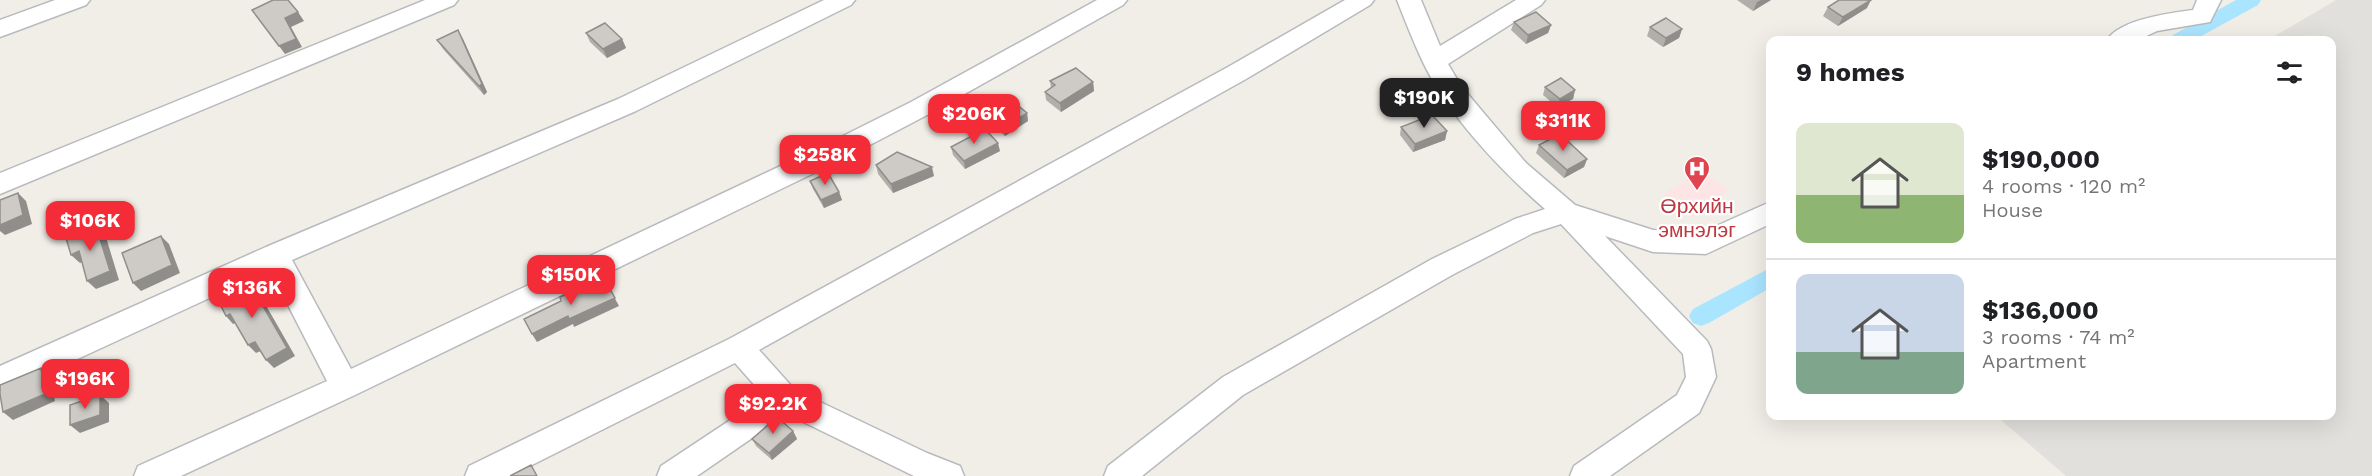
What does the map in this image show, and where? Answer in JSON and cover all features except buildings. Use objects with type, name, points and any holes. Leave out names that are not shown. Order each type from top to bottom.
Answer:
[{"type":"street","points":[[0,29],[78,0]]},
{"type":"street","points":[[0,184],[446,0]]},
{"type":"street","points":[[0,379],[276,255],[627,105],[843,0]]},
{"type":"street","points":[[149,476],[345,386],[847,146],[1115,0]]},
{"type":"street","points":[[480,476],[739,347],[1237,73],[1362,0]]},
{"type":"street","points":[[1409,0],[1434,61],[1452,92],[1516,170],[1566,212],[1696,349],[1701,377],[1688,404],[1585,476]]},
{"type":"street","points":[[1434,61],[1533,0]]},
{"type":"street","points":[[2127,36],[2152,24],[2202,16],[2209,0]]},
{"type":"street","points":[[1119,476],[1233,386],[1442,267],[1524,226],[1566,212],[1653,241],[1706,243],[1766,214]]},
{"type":"street","points":[[276,255],[345,386]]},
{"type":"street","points":[[739,347],[785,399],[915,463],[949,476]]},
{"type":"street","points":[[672,476],[785,399]]},
{"type":"shaded area","points":[[2336,0],[2372,0],[2372,476],[2066,476],[2001,420],[2336,420],[2336,36],[2275,36]]},
{"type":"shaded area","name":"Өрхийн эмнэлэг","points":[[1701,170],[1729,190],[1693,217],[1664,194]]},
{"type":"waterway","points":[[2187,36],[2251,0]]},
{"type":"waterway","points":[[1701,316],[1766,279]]},
{"type":"place","name":"Өрхийн эмнэлэг","points":[[1697,192]]}]
